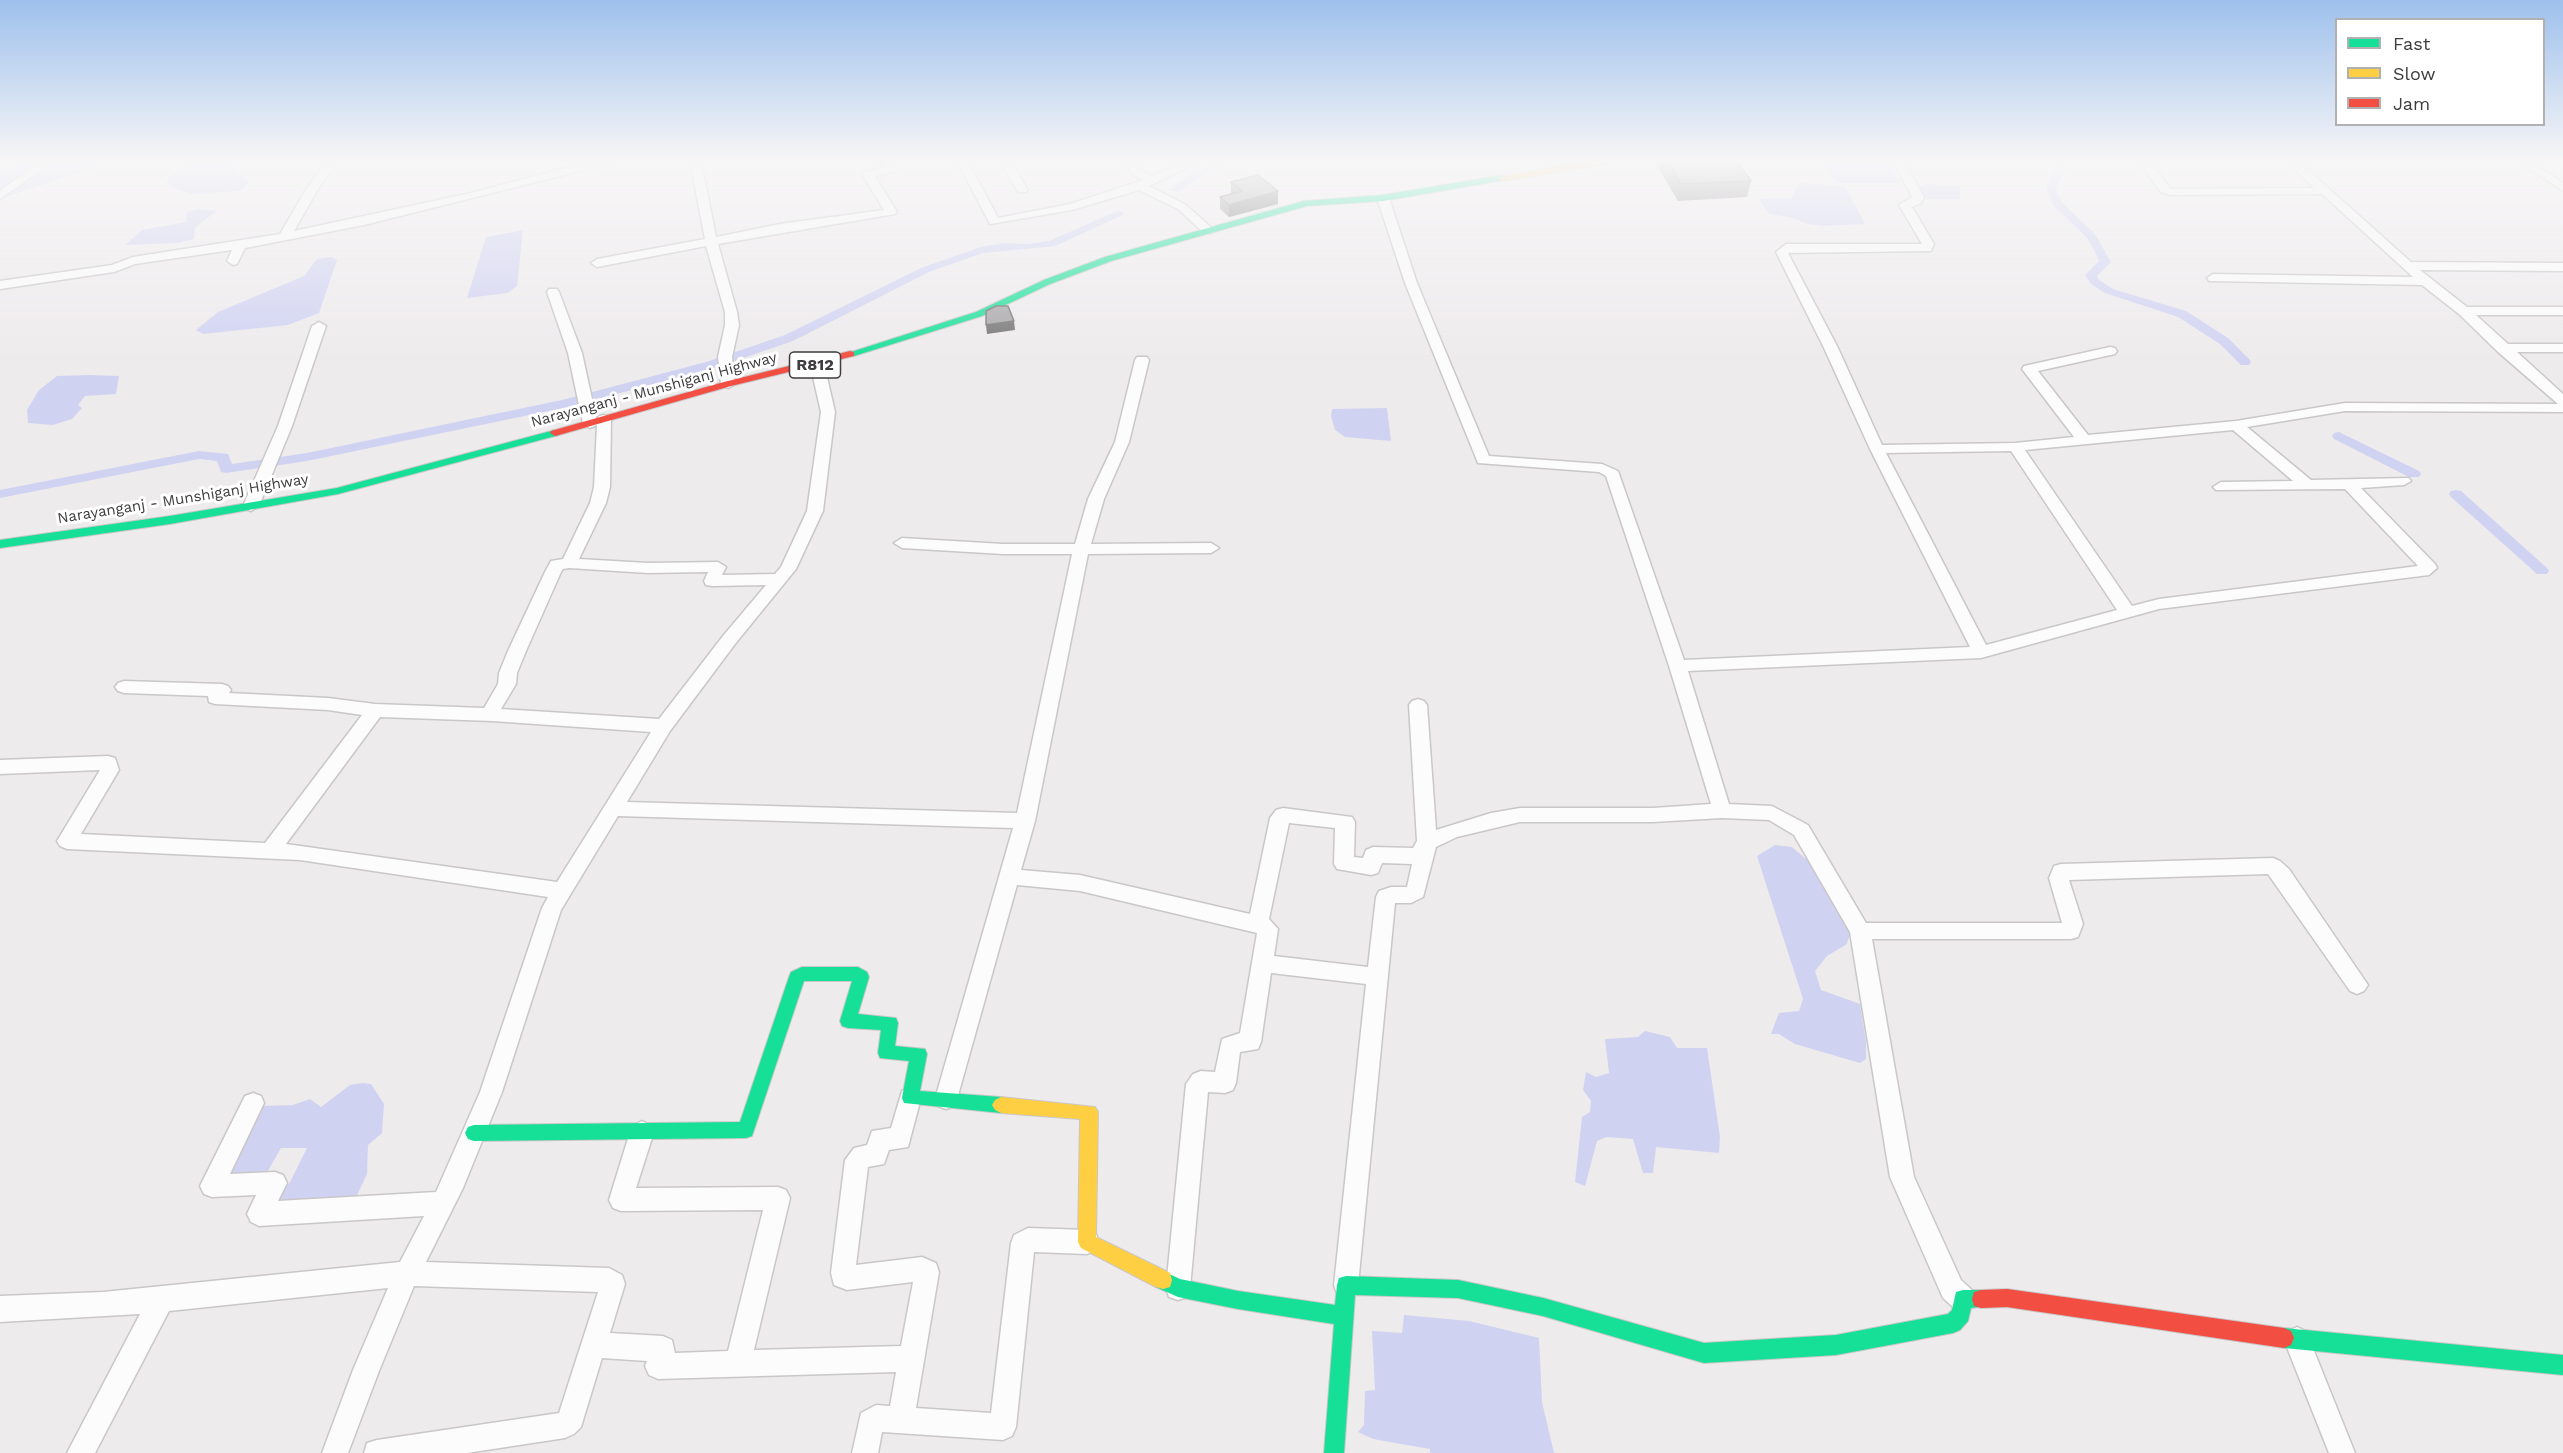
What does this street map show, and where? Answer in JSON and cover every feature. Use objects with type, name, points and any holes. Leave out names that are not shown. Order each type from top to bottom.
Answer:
[{"type":"main road","name":"Narayanganj - Munshiganj Highway","points":[[0,544],[170,520],[338,491],[728,384],[817,364],[979,314],[1047,282],[1108,259],[1216,229]]},
{"type":"main road","points":[[474,1133],[746,1130],[797,977],[802,974],[861,975],[848,1022],[890,1023],[885,1053],[919,1054],[910,1098],[1089,1112],[1088,1242],[1178,1288],[1238,1300],[1344,1316]]},
{"type":"main road","points":[[1334,1453],[1346,1285],[1458,1289],[1543,1307],[1704,1353],[1836,1346],[1953,1323],[1961,1314],[1963,1299],[2007,1298],[2297,1340],[2563,1365]]},
{"type":"street","points":[[285,236],[289,229]]},
{"type":"street","points":[[0,285],[114,268],[133,261],[319,229]]},
{"type":"street","points":[[709,229],[731,312],[732,325],[725,357],[728,384]]},
{"type":"street","points":[[597,263],[776,229]]},
{"type":"street","points":[[1393,229],[1411,283],[1480,456],[1490,462],[1602,468],[1613,474],[1678,666],[1722,811]]},
{"type":"street","points":[[1919,229],[1928,244],[1927,248],[1786,248],[1782,252],[1831,348],[1877,449],[1981,652]]},
{"type":"street","points":[[2366,229],[2425,281],[2464,311],[2502,348],[2563,401]]},
{"type":"street","points":[[233,261],[240,244]]},
{"type":"street","points":[[2409,266],[2563,267]]},
{"type":"street","points":[[2213,278],[2425,281]]},
{"type":"street","points":[[553,291],[583,384],[585,402],[597,421],[602,487],[598,503],[568,563]]},
{"type":"street","points":[[2464,311],[2563,311]]},
{"type":"street","points":[[251,506],[301,383],[319,326]]},
{"type":"street","points":[[2502,348],[2563,348]]},
{"type":"street","points":[[2085,441],[2029,369],[2110,351]]},
{"type":"street","points":[[946,1100],[1025,821],[1082,550],[1096,499],[1122,442],[1142,360]]},
{"type":"street","points":[[334,1453],[407,1274],[444,1203],[491,1092],[542,937],[561,891],[664,726],[729,640],[788,569],[815,511],[828,412],[817,364]]},
{"type":"street","points":[[2548,388],[2563,388]]},
{"type":"street","points":[[1877,449],[2015,447],[2085,441],[2236,425],[2345,406],[2563,408]]},
{"type":"street","points":[[2236,425],[2307,485]]},
{"type":"street","points":[[2015,447],[2128,613]]},
{"type":"street","points":[[2221,487],[2404,481]]},
{"type":"street","points":[[1678,666],[1981,652],[2159,604],[2423,571],[2429,568],[2349,484]]},
{"type":"street","points":[[902,543],[1082,550],[1211,548]]},
{"type":"street","points":[[489,715],[507,684],[508,673],[517,651],[557,565],[568,563],[648,568],[718,567],[712,581],[779,579]]},
{"type":"street","points":[[124,687],[222,690],[215,698],[328,704],[375,710],[664,726]]},
{"type":"street","points":[[1346,1285],[1386,897],[1412,895],[1416,891],[1427,842],[1418,705]]},
{"type":"street","points":[[271,850],[375,710]]},
{"type":"street","points":[[0,768],[108,763],[110,770],[67,841],[300,852],[561,891]]},
{"type":"street","points":[[613,809],[1025,821]]},
{"type":"street","points":[[1258,925],[1280,818],[1284,815],[1345,822],[1343,862],[1345,865],[1371,867],[1373,855],[1418,856],[1427,842],[1452,831],[1520,815],[1653,815],[1722,811],[1772,813],[1801,830],[1860,931],[1902,1178],[1952,1289],[1963,1299]]},
{"type":"street","points":[[1860,931],[2071,931],[2073,924],[2059,878],[2061,872],[2273,866],[2282,875],[2357,985]]},
{"type":"street","points":[[1010,877],[1080,883],[1268,929],[1250,1042],[1235,1043],[1230,1046],[1225,1083],[1201,1081],[1197,1084],[1178,1288]]},
{"type":"street","points":[[1262,963],[1378,977]]},
{"type":"street","points":[[901,1420],[926,1270],[847,1278],[843,1276],[843,1273],[857,1160],[862,1156],[876,1156],[880,1139],[900,1139],[910,1098]]},
{"type":"street","points":[[253,1103],[212,1186],[275,1183],[259,1214],[444,1203]]},
{"type":"street","points":[[642,1132],[621,1200],[778,1198],[738,1363]]},
{"type":"street","points":[[865,1453],[872,1419],[876,1418],[1003,1427],[1023,1243],[1028,1240],[1088,1242]]},
{"type":"street","points":[[0,1309],[103,1305],[407,1274],[612,1281],[613,1284],[572,1418],[565,1425],[377,1453]]},
{"type":"street","points":[[80,1453],[162,1299]]},
{"type":"street","points":[[2297,1340],[2342,1453]]},
{"type":"street","points":[[593,1346],[663,1349],[658,1366],[911,1359]]},
{"type":"water","points":[[195,229],[194,239],[177,243],[125,245],[142,230]]},
{"type":"water","points":[[523,230],[517,286],[508,293],[467,298],[486,237]]},
{"type":"water","points":[[332,257],[337,260],[319,313],[288,325],[203,334],[196,330],[218,312],[304,276],[317,259]]},
{"type":"water","points":[[57,376],[119,376],[116,394],[85,396],[78,405],[82,408],[72,419],[53,425],[28,423],[27,410],[39,390]]},
{"type":"water","points":[[1387,408],[1391,441],[1345,437],[1335,430],[1331,416],[1332,409]]},
{"type":"water","points":[[1775,845],[1792,847],[1813,865],[1851,930],[1847,944],[1827,956],[1815,971],[1821,990],[1860,1004],[1866,1042],[1866,1059],[1860,1063],[1795,1044],[1779,1034],[1771,1034],[1779,1013],[1799,1011],[1803,999],[1757,856]]},
{"type":"water","points":[[1645,1031],[1670,1037],[1677,1048],[1707,1048],[1720,1137],[1719,1153],[1656,1147],[1653,1173],[1643,1173],[1633,1139],[1607,1137],[1597,1141],[1585,1186],[1575,1182],[1582,1117],[1590,1112],[1591,1101],[1583,1090],[1586,1072],[1596,1077],[1609,1073],[1605,1039],[1638,1037]]},
{"type":"water","points":[[371,1084],[384,1104],[382,1133],[368,1145],[367,1174],[353,1204],[268,1208],[279,1188],[289,1184],[307,1148],[281,1148],[265,1176],[221,1179],[259,1106],[293,1105],[310,1099],[321,1107],[350,1085]]},
{"type":"water","points":[[1404,1315],[1469,1321],[1539,1338],[1542,1402],[1554,1453],[1430,1453],[1430,1449],[1373,1439],[1358,1432],[1364,1425],[1365,1391],[1375,1390],[1372,1331],[1402,1333]]},
{"type":"building","points":[[996,306],[1008,306],[1014,321],[986,325],[986,311]]},
{"type":"waterway","points":[[0,494],[199,455],[223,457],[226,469],[307,457],[563,404],[710,365],[789,338],[925,270],[981,250],[1004,246],[1028,247],[1051,244],[1084,229]]},
{"type":"waterway","points":[[2084,229],[2091,236],[2105,262],[2091,275],[2095,282],[2109,291],[2182,314],[2224,341],[2245,362]]},
{"type":"waterway","points":[[2339,436],[2414,474]]},
{"type":"waterway","points":[[2456,494],[2542,571]]},
{"type":"traffic: fast","points":[[850,354],[979,314],[1047,282],[1108,259],[1215,229]]},
{"type":"traffic: fast","points":[[0,544],[170,520],[338,491],[555,433]]},
{"type":"traffic: fast","points":[[474,1133],[746,1130],[797,977],[802,974],[858,974],[861,977],[848,1021],[890,1023],[886,1053],[919,1054],[910,1098],[1001,1105]]},
{"type":"traffic: fast","points":[[1163,1280],[1178,1288],[1238,1300],[1344,1316]]},
{"type":"traffic: fast","points":[[1334,1453],[1346,1285],[1458,1289],[1543,1307],[1704,1353],[1836,1345],[1953,1323],[1961,1314],[1963,1299],[1981,1299]]},
{"type":"traffic: fast","points":[[2284,1338],[2563,1365]]},
{"type":"traffic: slow","points":[[1001,1105],[1089,1112],[1087,1242],[1163,1280]]},
{"type":"traffic: jam","points":[[555,433],[728,384],[850,354]]},
{"type":"traffic: jam","points":[[1981,1299],[2007,1298],[2284,1338]]}]
